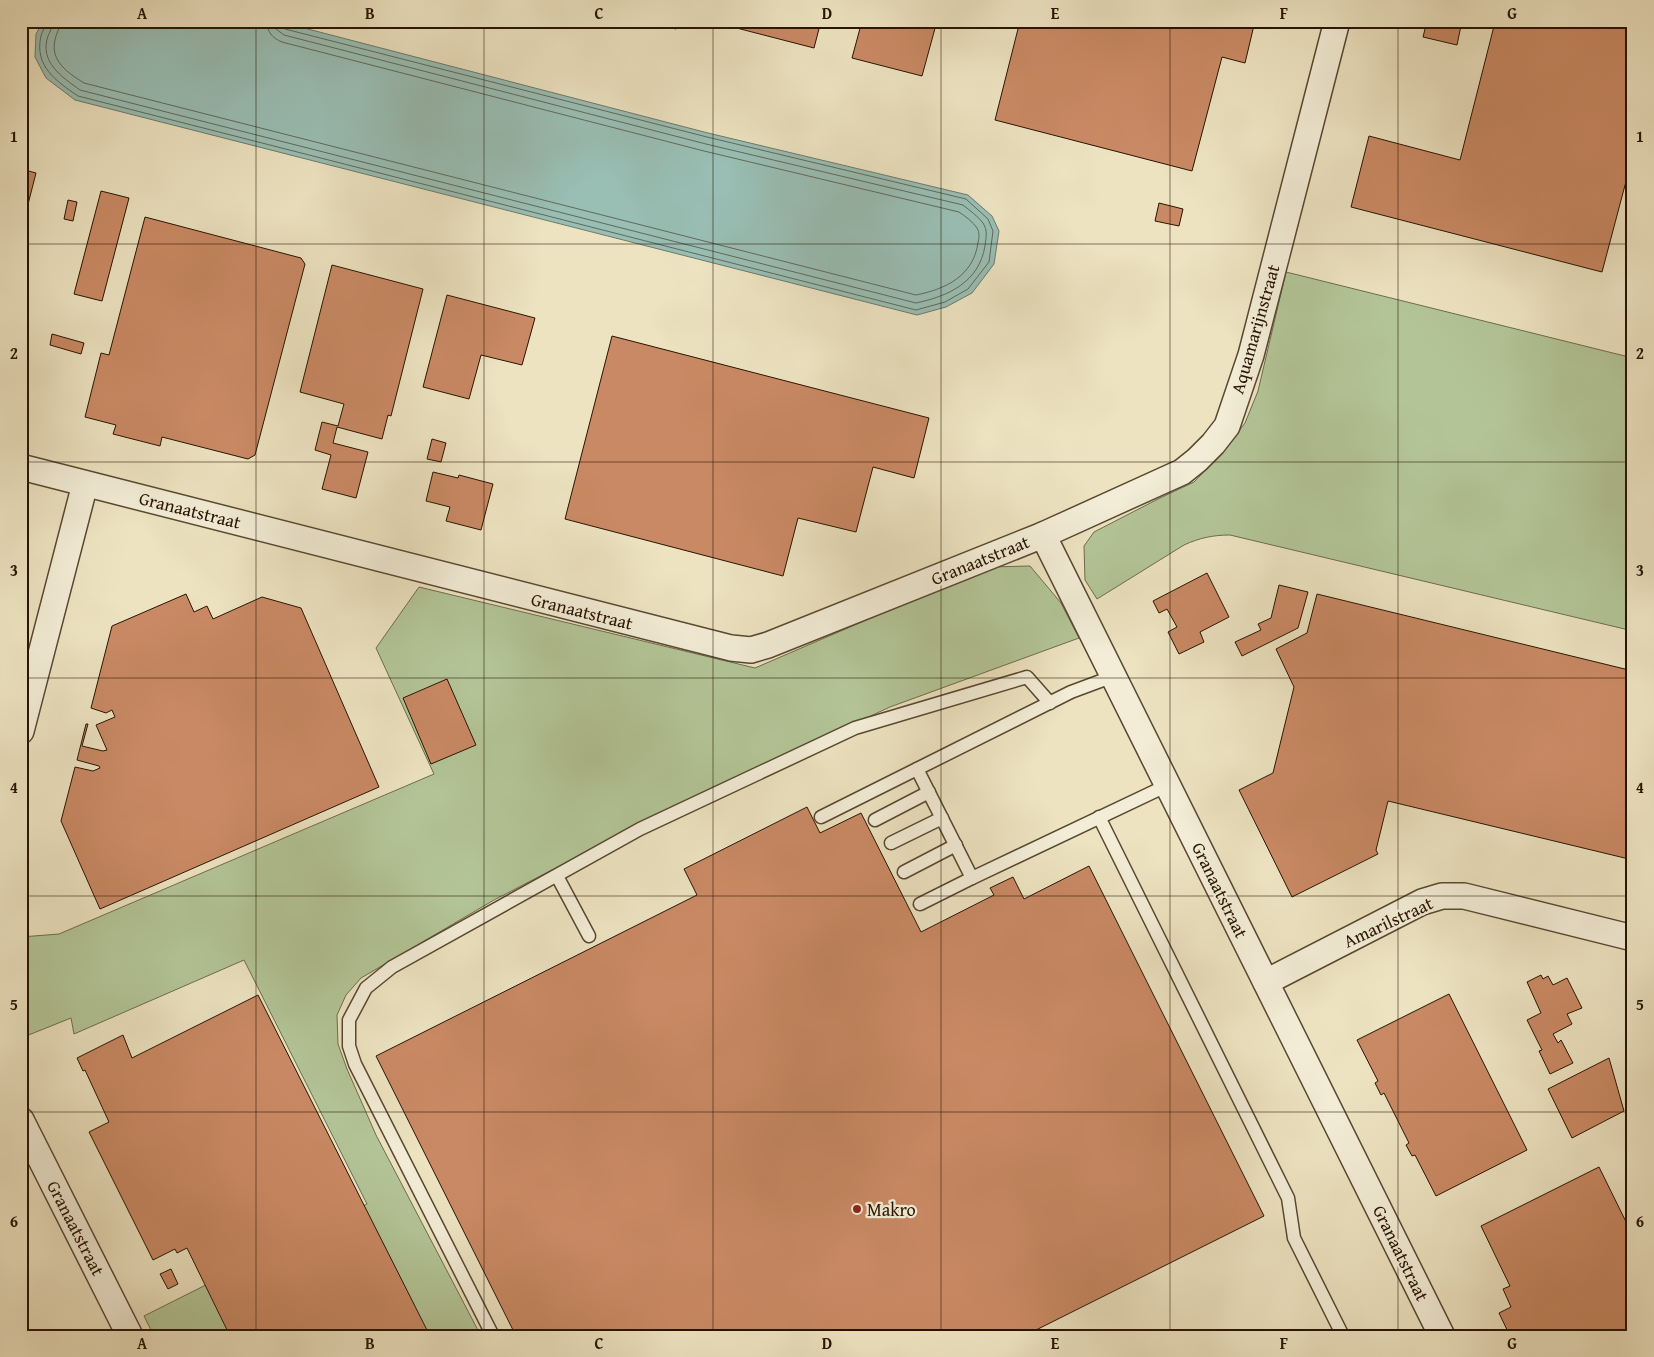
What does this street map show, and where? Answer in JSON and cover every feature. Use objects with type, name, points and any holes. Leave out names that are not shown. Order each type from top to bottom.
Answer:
[{"type":"street","name":"Aquamarijnstraat","points":[[1043,535],[1182,472],[1202,455],[1226,426],[1250,355],[1337,21]]},
{"type":"street","name":"Granaatstraat","points":[[21,467],[731,648],[751,650],[768,645],[1043,535],[1442,1336]]},
{"type":"street","points":[[21,731],[85,484]]},
{"type":"street","name":"Amarilstraat","points":[[1266,982],[1422,902],[1442,896],[1464,896],[1633,938]]},
{"type":"street","name":"Granaatstraat","points":[[21,1120],[130,1336]]},
{"type":"lane","points":[[821,817],[1071,692],[1114,676]]},
{"type":"lane","points":[[493,1336],[354,1064],[349,1046],[349,1020],[366,988],[392,967],[640,830],[855,728],[1027,677],[1050,703]]},
{"type":"lane","points":[[917,769],[972,878]]},
{"type":"lane","points":[[920,904],[1168,785]]},
{"type":"lane","points":[[875,820],[929,792]]},
{"type":"lane","points":[[1100,817],[1288,1198],[1294,1238],[1343,1336]]},
{"type":"lane","points":[[891,843],[942,818]]},
{"type":"lane","points":[[904,872],[956,845]]},
{"type":"lane","points":[[557,876],[589,936]]},
{"type":"green space","points":[[1286,272],[1633,358],[1633,631],[1230,535],[1206,537],[1184,545],[1097,599],[1085,580],[1084,546],[1094,532],[1194,482],[1223,452],[1245,423],[1258,391]]},
{"type":"green space","points":[[1030,566],[1061,603],[1079,638],[890,707],[666,811],[494,900],[361,978],[346,995],[337,1015],[338,1044],[347,1069],[376,1135],[481,1336],[154,1336],[144,1316],[367,1204],[244,960],[74,1034],[71,1018],[21,1038],[21,937],[59,934],[434,774],[376,648],[419,587],[755,668],[989,567]]},
{"type":"water","points":[[43,21],[277,21],[708,133],[968,195],[992,216],[999,231],[994,264],[972,293],[946,307],[917,315],[75,100],[46,78],[35,57],[36,34]]},
{"type":"building","points":[[647,21],[678,21],[676,29]]},
{"type":"building","points":[[722,21],[821,21],[814,48],[721,24]]},
{"type":"building","points":[[862,21],[937,21],[922,76],[852,58]]},
{"type":"building","points":[[1020,21],[1255,21],[1245,63],[1222,57],[1192,171],[995,120]]},
{"type":"building","points":[[1427,21],[1462,21],[1457,45],[1423,37]]},
{"type":"building","points":[[1476,21],[1633,21],[1633,155],[1602,272],[1351,207],[1369,136],[1460,160],[1494,26]]},
{"type":"building","points":[[21,169],[36,173],[24,220],[21,219]]},
{"type":"building","points":[[101,191],[129,198],[102,301],[74,294]]},
{"type":"building","points":[[68,200],[77,202],[73,221],[64,219]]},
{"type":"building","points":[[1159,203],[1183,209],[1179,226],[1155,221]]},
{"type":"building","points":[[145,217],[301,258],[305,264],[255,455],[248,459],[162,437],[160,446],[113,434],[116,425],[85,417],[101,353],[109,355]]},
{"type":"building","points":[[332,265],[423,289],[391,416],[388,415],[382,439],[337,427],[333,443],[368,452],[356,498],[322,489],[331,455],[315,450],[322,422],[338,426],[344,404],[300,392]]},
{"type":"building","points":[[447,295],[535,318],[522,365],[481,355],[469,399],[423,387]]},
{"type":"building","points":[[52,334],[84,343],[81,354],[50,345]]},
{"type":"building","points":[[612,336],[929,418],[914,478],[873,467],[856,532],[798,518],[783,576],[565,519]]},
{"type":"building","points":[[432,439],[446,443],[441,462],[427,459]]},
{"type":"building","points":[[433,472],[458,478],[459,475],[493,484],[481,530],[446,521],[450,507],[426,501]]},
{"type":"building","points":[[1207,573],[1229,617],[1200,632],[1204,642],[1179,654],[1168,632],[1177,627],[1167,609],[1159,613],[1153,601]]},
{"type":"building","points":[[1279,585],[1308,592],[1298,628],[1242,656],[1235,642],[1261,630],[1258,624],[1271,618]]},
{"type":"building","points":[[186,594],[194,612],[207,606],[213,619],[262,597],[301,608],[379,787],[100,909],[61,821],[75,767],[93,771],[100,768],[99,766],[77,760],[86,724],[88,724],[82,746],[103,751],[107,750],[96,725],[115,717],[112,710],[106,713],[91,708],[112,626]]},
{"type":"building","points":[[1317,594],[1633,671],[1633,860],[1388,801],[1376,850],[1378,854],[1292,897],[1239,790],[1273,773],[1294,687],[1276,649],[1307,633]]},
{"type":"building","points":[[447,679],[476,745],[431,764],[403,698]]},
{"type":"building","points":[[807,807],[820,833],[861,813],[921,932],[994,895],[990,888],[1013,877],[1024,899],[1089,866],[1264,1216],[1024,1336],[516,1336],[376,1056],[697,895],[684,869]]},
{"type":"building","points":[[1541,975],[1543,979],[1548,976],[1553,985],[1567,978],[1582,1008],[1567,1014],[1572,1024],[1553,1034],[1558,1043],[1561,1040],[1573,1063],[1550,1074],[1539,1051],[1542,1050],[1527,1020],[1541,1013],[1527,982]]},
{"type":"building","points":[[1449,994],[1527,1150],[1436,1196],[1415,1155],[1412,1156],[1406,1145],[1409,1143],[1384,1093],[1381,1095],[1375,1083],[1378,1081],[1357,1040]]},
{"type":"building","points":[[258,995],[428,1332],[421,1336],[230,1336],[187,1248],[177,1253],[175,1249],[153,1260],[89,1132],[109,1122],[85,1070],[83,1071],[77,1058],[123,1035],[132,1058]]},
{"type":"building","points":[[1609,1058],[1624,1111],[1572,1138],[1548,1089]]},
{"type":"building","points":[[1599,1167],[1633,1236],[1633,1336],[1510,1336],[1499,1313],[1511,1307],[1503,1289],[1510,1286],[1481,1226]]},
{"type":"building","points":[[171,1269],[178,1284],[168,1289],[160,1274]]},
{"type":"place","name":"Makro","points":[[857,1209]]}]
